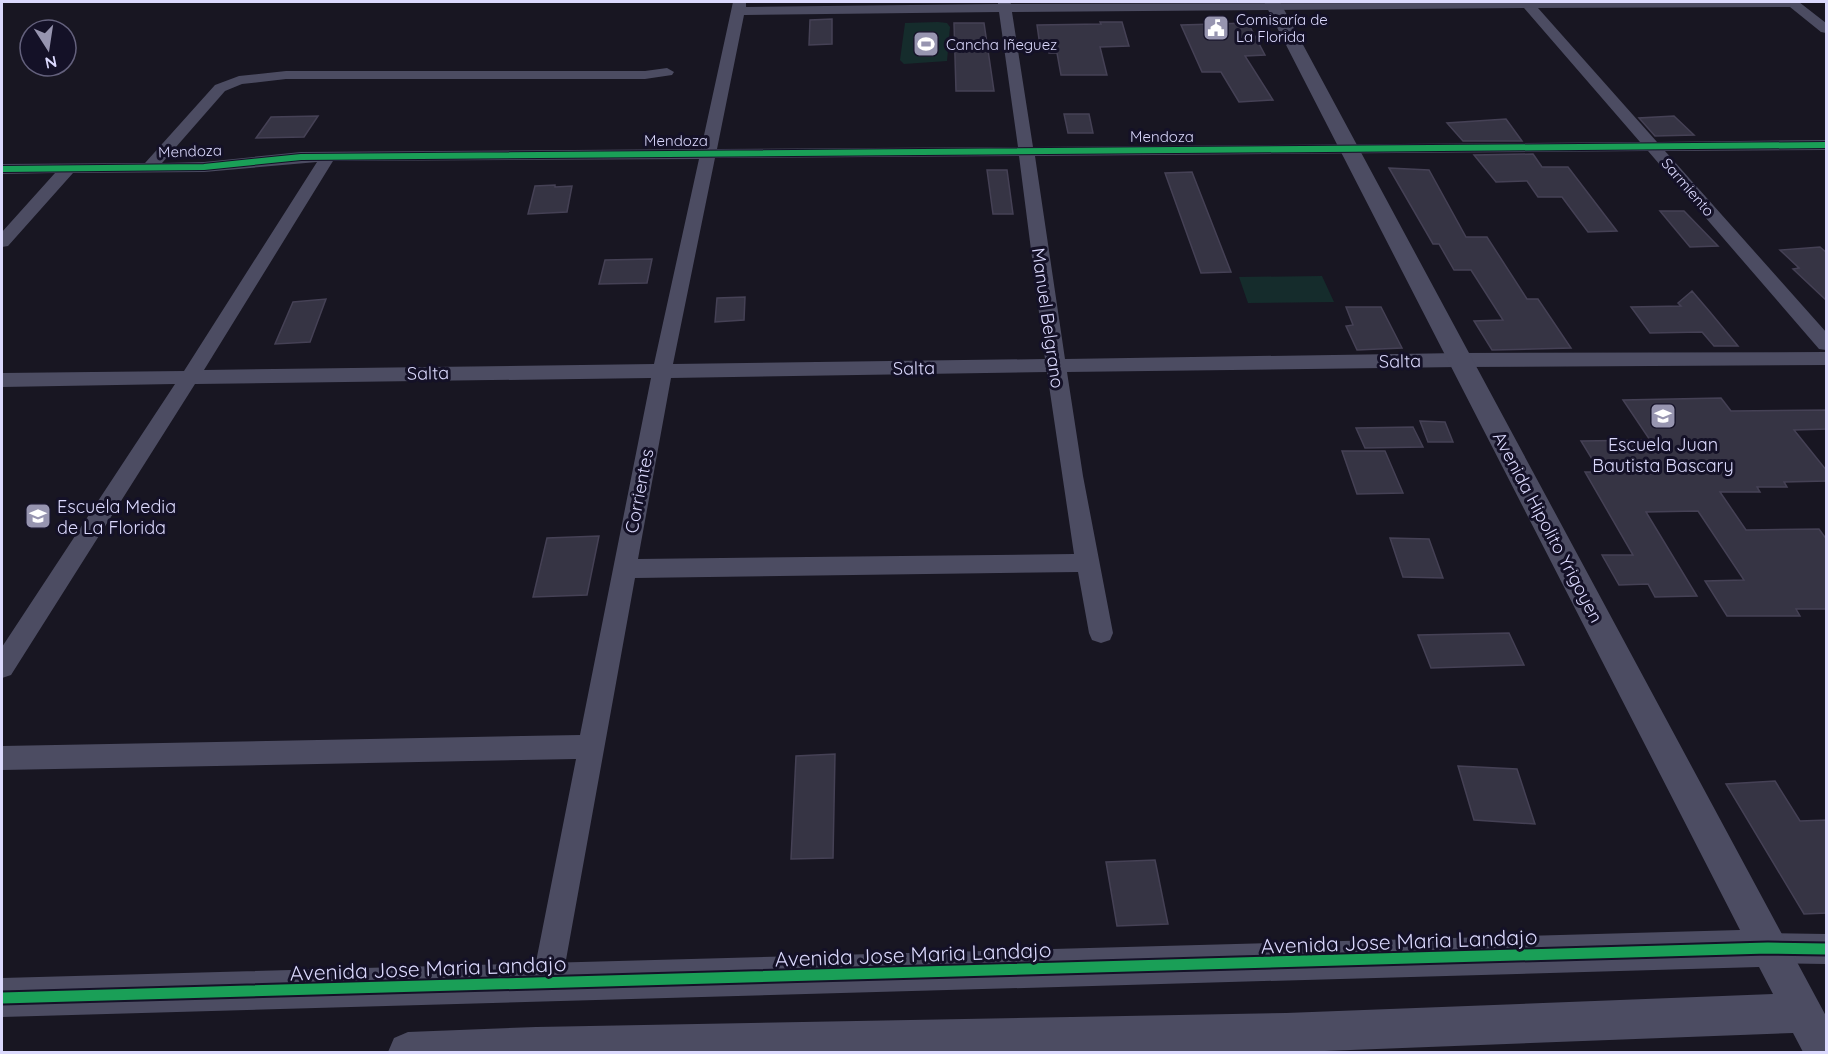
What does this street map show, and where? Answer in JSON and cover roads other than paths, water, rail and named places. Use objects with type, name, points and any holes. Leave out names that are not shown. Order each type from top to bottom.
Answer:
[{"type":"street","points":[[739,6],[1793,2],[1827,29]]},
{"type":"street","name":"Avenida Hipolito Yrigoyen","points":[[1273,3],[1824,1053]]},
{"type":"street","name":"Sarmiento","points":[[1528,3],[1827,344]]},
{"type":"street","name":"Manuel Belgrano","points":[[1004,5],[1054,366],[1101,633]]},
{"type":"street","name":"Corrientes","points":[[547,982],[662,371],[739,6]]},
{"type":"street","points":[[149,168],[220,88],[239,80],[286,75],[645,75],[667,72]]},
{"type":"street","name":"Mendoza","points":[[2,169],[204,167],[301,157],[1350,151],[1827,145]]},
{"type":"street","points":[[2,667],[191,375],[328,157]]},
{"type":"street","points":[[2,242],[69,168]]},
{"type":"street","name":"Salta","points":[[2,380],[191,375],[1460,360],[1827,359]]},
{"type":"street","points":[[624,569],[1087,563]]},
{"type":"street","points":[[2,758],[591,747]]},
{"type":"street","name":"Avenida Jose Maria Landajo","points":[[2,998],[1768,948],[1827,949]]},
{"type":"street","points":[[408,1053],[1286,1033],[1803,1013]]},
{"type":"place","name":"Comisaría de La Florida","points":[[1216,28]]},
{"type":"place","name":"Cancha Iñeguez","points":[[926,44]]},
{"type":"place","name":"Escuela Juan Bautista Bascary","points":[[1663,416]]},
{"type":"place","name":"Escuela Media de La Florida","points":[[38,516]]}]
